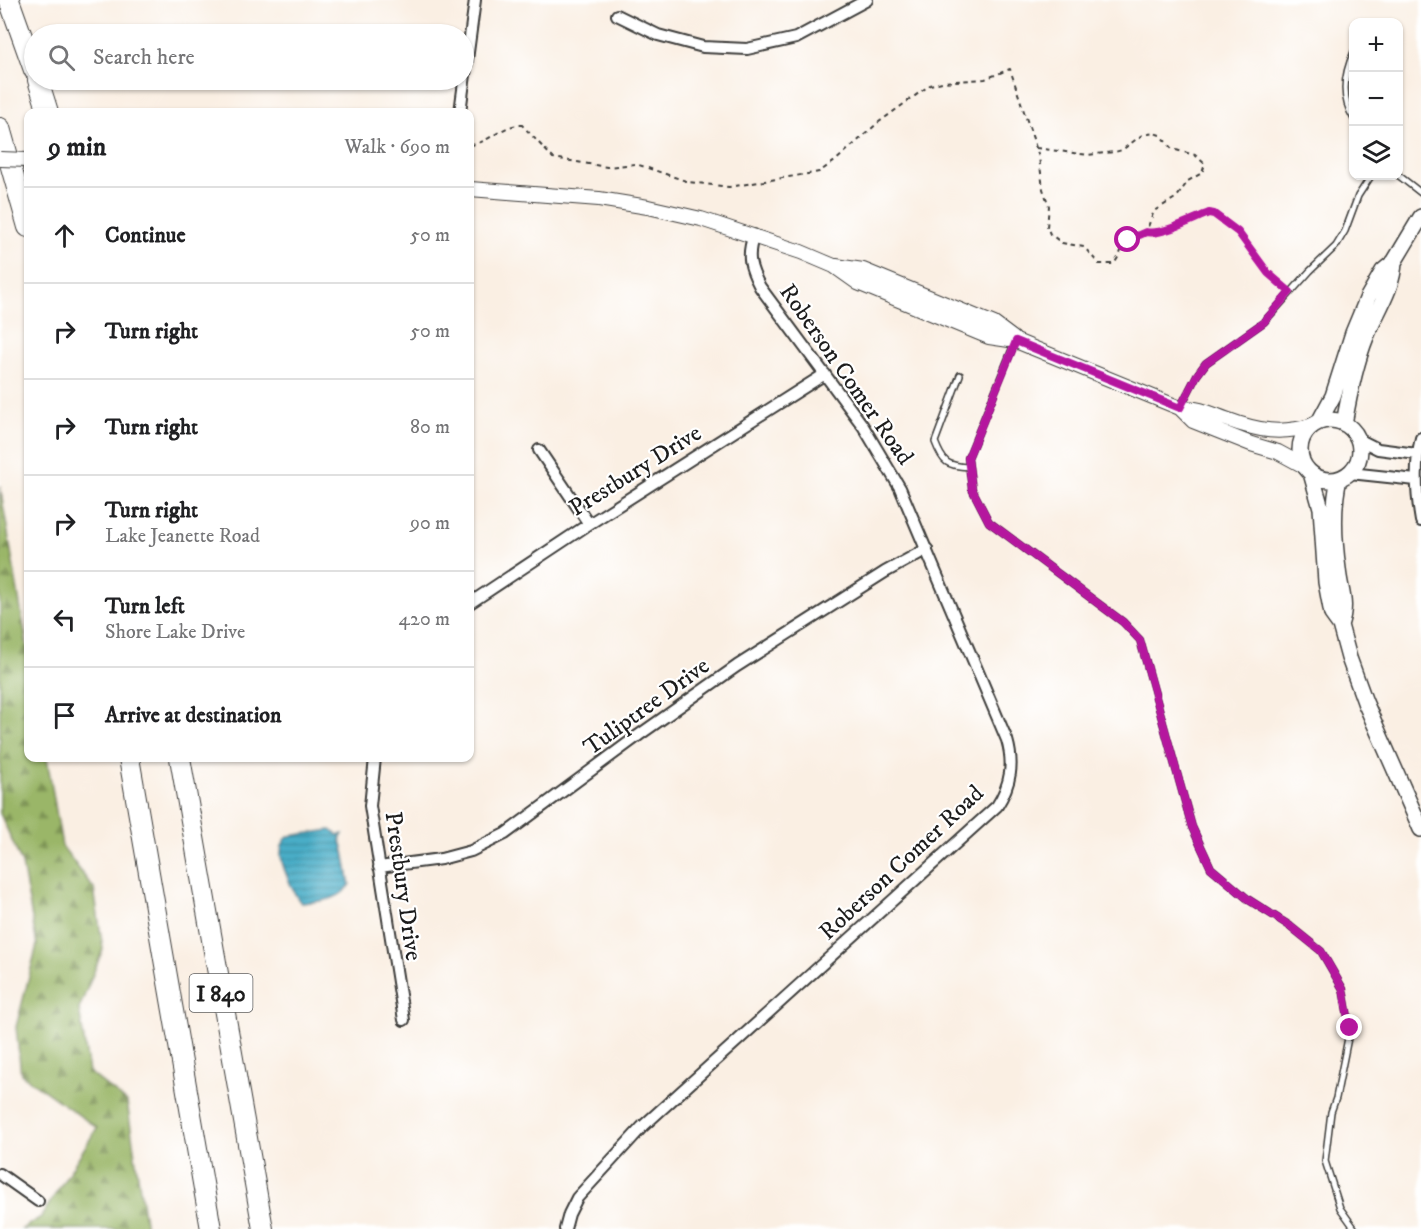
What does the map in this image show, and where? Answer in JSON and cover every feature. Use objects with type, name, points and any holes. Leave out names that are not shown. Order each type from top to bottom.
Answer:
[{"type":"highway","points":[[9,0],[24,42]]},
{"type":"highway","points":[[41,90],[47,108]]},
{"type":"highway","points":[[0,128],[24,213]]},
{"type":"highway","name":"I 840","points":[[130,762],[211,1229]]},
{"type":"highway","name":"I 840","points":[[181,762],[262,1229]]},
{"type":"main road","points":[[1421,217],[1394,262],[1383,271],[1368,297],[1353,333],[1333,396],[1317,424],[1307,431],[1300,447],[1321,508],[1324,563],[1332,614],[1340,625],[1365,702],[1421,830]]},
{"type":"main road","points":[[1344,424],[1351,388],[1366,338],[1393,278],[1394,262]]},
{"type":"main road","points":[[1317,424],[1336,421],[1344,424],[1352,430],[1358,439],[1360,448],[1359,457],[1336,492],[1334,517],[1338,570],[1345,610],[1340,625]]},
{"type":"main road","points":[[1307,470],[1324,480],[1345,476]]},
{"type":"street","points":[[472,24],[475,0]]},
{"type":"street","points":[[618,15],[658,35],[703,47],[747,49],[796,38],[867,0]]},
{"type":"street","points":[[461,108],[463,90]]},
{"type":"street","points":[[0,159],[24,160]]},
{"type":"street","points":[[474,189],[599,199],[700,219],[754,235],[834,266],[858,283],[989,337],[1016,341],[1180,408],[1198,408],[1262,430],[1288,431],[1317,424]]},
{"type":"street","name":"Roberson Comer Road","points":[[566,1229],[569,1214],[577,1198],[642,1127],[997,806],[1010,780],[1011,769],[1007,740],[900,488],[877,447],[760,287],[750,263],[749,249],[754,235]]},
{"type":"street","name":"Prestbury Drive","points":[[474,600],[589,524],[825,374]]},
{"type":"street","points":[[1180,408],[1193,421],[1278,452],[1307,470]]},
{"type":"street","points":[[1421,438],[1417,454],[1416,480],[1421,521]]},
{"type":"street","points":[[1358,439],[1378,449],[1417,454]]},
{"type":"street","points":[[539,450],[589,524]]},
{"type":"street","points":[[1345,476],[1416,480]]},
{"type":"street","name":"Tuliptree Drive","points":[[379,867],[441,859],[471,851],[505,834],[737,666],[885,572],[927,549]]},
{"type":"street","name":"Prestbury Drive","points":[[375,762],[370,806],[404,1020]]},
{"type":"street","points":[[0,1174],[38,1201]]},
{"type":"lane","points":[[1349,66],[1344,84],[1345,100],[1349,110]]},
{"type":"lane","points":[[1403,179],[1421,193]]},
{"type":"lane","points":[[1180,408],[1206,363],[1264,322],[1336,246],[1345,231],[1358,196],[1368,180]]},
{"type":"lane","points":[[1016,341],[968,458],[972,489],[989,522],[1123,622],[1140,640],[1189,819],[1211,868],[1249,900],[1290,926],[1321,951],[1343,989],[1350,1028],[1331,1112],[1325,1161],[1340,1208],[1355,1229]]},
{"type":"lane","points":[[960,375],[935,442],[941,458],[951,466],[969,467]]},
{"type":"path","points":[[474,144],[490,139],[515,125],[522,125],[553,158],[607,167],[636,164],[689,182],[729,187],[819,172],[879,122],[930,85],[985,79],[1010,69],[1036,148],[1043,189],[1049,206],[1047,227],[1054,239],[1062,243],[1084,247],[1094,259],[1106,266],[1119,259],[1128,240],[1146,232],[1161,231],[1209,213],[1214,214],[1238,232],[1268,273],[1290,292]]},
{"type":"path","points":[[1036,148],[1088,155],[1115,152],[1122,150],[1142,135],[1154,134],[1160,135],[1172,149],[1200,157],[1205,164],[1202,172],[1188,181],[1173,201],[1154,211],[1146,232]]},
{"type":"green space","points":[[0,486],[24,628],[24,762],[48,762],[62,846],[94,889],[103,949],[79,1009],[89,1072],[127,1102],[146,1229],[22,1229],[41,1217],[97,1128],[21,1074],[16,1027],[37,945],[22,864],[0,813]]},
{"type":"water","points":[[331,830],[338,835],[343,834],[340,839],[350,884],[346,890],[335,897],[301,903],[291,886],[283,864],[281,853],[283,843],[289,836]]},
{"type":"route","points":[[1128,240],[1146,232],[1161,231],[1209,213],[1214,214],[1238,232],[1268,273],[1290,292],[1264,322],[1206,363],[1180,408],[1016,341],[968,458],[972,489],[989,522],[1123,622],[1140,640],[1181,792],[1192,827],[1211,868],[1249,900],[1290,926],[1321,951],[1343,989],[1350,1028]]}]
